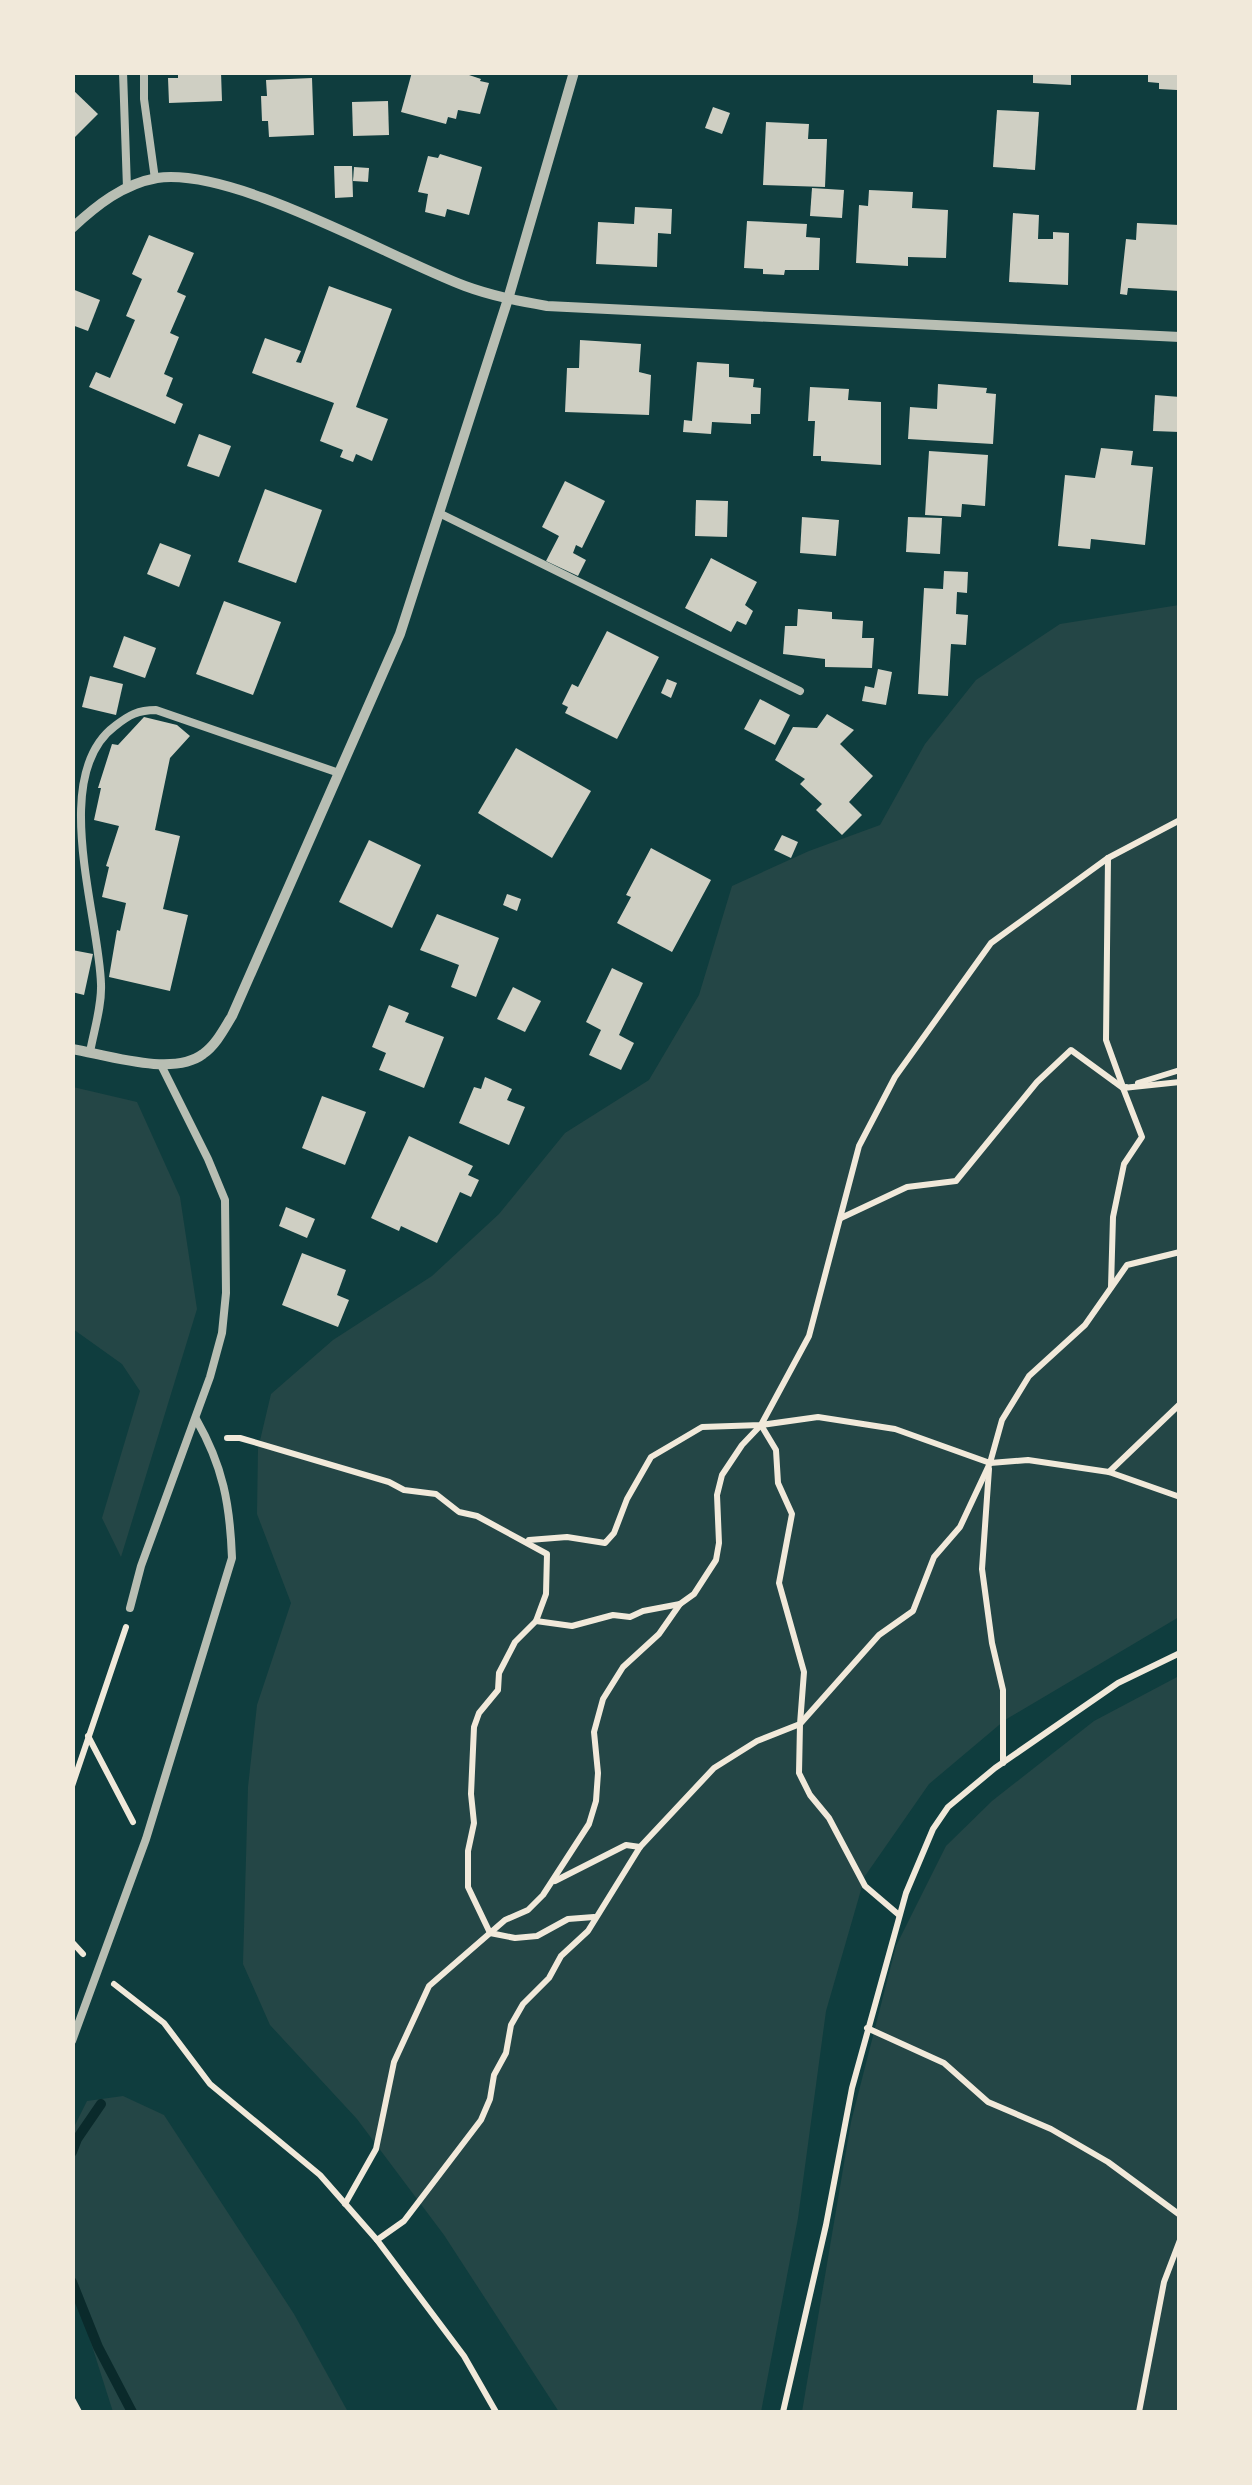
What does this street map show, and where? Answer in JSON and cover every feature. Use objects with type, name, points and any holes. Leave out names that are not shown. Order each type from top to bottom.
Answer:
[{"type":"street","points":[[72,1049],[161,1065],[186,1062],[203,1054],[232,1016],[400,634],[508,298],[574,72]]},
{"type":"street","points":[[72,228],[94,207],[127,188],[156,178],[180,178],[244,192],[468,287],[508,298],[587,309],[1180,337]]},
{"type":"lane","points":[[122,72],[127,188]]},
{"type":"lane","points":[[144,72],[144,99],[156,178]]},
{"type":"lane","points":[[441,514],[800,691]]},
{"type":"lane","points":[[90,1052],[101,988],[81,811],[88,766],[98,741],[130,714],[156,710],[339,773]]},
{"type":"lane","points":[[130,1608],[222,1333],[227,1260],[225,1200],[161,1065]]},
{"type":"lane","points":[[72,2041],[146,1839],[232,1558],[230,1511],[210,1443],[196,1419]]},
{"type":"path","points":[[345,2204],[376,2148],[394,2062],[429,1986],[504,1920],[528,1910],[554,1882],[589,1824],[596,1801],[594,1732],[602,1699],[623,1667],[659,1634],[680,1604],[694,1594],[716,1560],[717,1496],[722,1475],[742,1445],[761,1426],[809,1336],[859,1146],[894,1077],[991,943],[1108,858],[1180,820]]},
{"type":"path","points":[[1108,858],[1106,1040],[1142,1137],[1124,1164],[1113,1217],[1111,1288]]},
{"type":"path","points":[[841,1218],[907,1187],[956,1180],[1038,1082],[1071,1050],[1123,1088],[1180,1082]]},
{"type":"path","points":[[1123,1088],[1180,1070]]},
{"type":"path","points":[[376,2240],[404,2221],[481,2120],[494,2075],[506,2053],[511,2025],[523,2004],[548,1978],[561,1956],[588,1931],[640,1847],[714,1768],[758,1741],[800,1724],[879,1634],[913,1611],[934,1556],[960,1527],[990,1463],[1002,1420],[1030,1376],[1085,1325],[1127,1266],[1180,1252]]},
{"type":"path","points":[[1109,1472],[1180,1404]]},
{"type":"path","points":[[528,1540],[567,1537],[605,1543],[614,1533],[627,1499],[651,1458],[702,1428],[761,1426],[818,1416],[895,1429],[990,1463],[1028,1460],[1109,1472],[1180,1497]]},
{"type":"path","points":[[761,1426],[776,1450],[778,1483],[792,1514],[779,1583],[804,1672],[799,1773],[810,1795],[829,1818],[865,1886],[900,1916]]},
{"type":"path","points":[[210,1443],[231,1436],[389,1482],[404,1490],[436,1494],[460,1512],[528,1540],[548,1554],[544,1570],[546,1594],[536,1621],[515,1642],[499,1673],[498,1690],[479,1713],[474,1727],[474,1823],[468,1850],[468,1887],[490,1933],[515,1938],[537,1936],[568,1919],[595,1917]]},
{"type":"path","points":[[990,1463],[982,1569],[1003,1690],[1003,1763]]},
{"type":"path","points":[[536,1621],[572,1626],[680,1604]]},
{"type":"path","points":[[72,1786],[111,1676],[130,1608]]},
{"type":"path","points":[[783,2412],[852,2088],[900,1916],[933,1828],[970,1786],[1118,1684],[1180,1653]]},
{"type":"path","points":[[87,1735],[125,1813],[146,1839]]},
{"type":"path","points":[[554,1882],[626,1845],[640,1847]]},
{"type":"path","points":[[100,1972],[164,2023],[210,2084],[320,2174],[464,2356],[496,2412]]},
{"type":"path","points":[[868,2028],[944,2063],[988,2102],[1051,2128],[1180,2215]]},
{"type":"path","points":[[1139,2412],[1164,2282],[1180,2240]]},
{"type":"path","points":[[72,2399],[79,2412]]},
{"type":"shaded area","points":[[1179,605],[1179,1617],[1005,1720],[929,1784],[865,1876],[826,2011],[798,2218],[761,2412],[559,2412],[444,2235],[357,2119],[270,2025],[243,1964],[248,1787],[257,1705],[291,1603],[257,1514],[258,1449],[271,1394],[333,1340],[432,1276],[499,1214],[565,1133],[649,1080],[699,995],[732,886],[809,851],[880,825],[925,744],[976,680],[1060,624]]},
{"type":"shaded area","points":[[73,1087],[137,1102],[180,1197],[197,1309],[121,1557],[102,1518],[140,1391],[122,1364],[73,1329]]},
{"type":"shaded area","points":[[1179,1676],[1179,2412],[802,2412],[851,2122],[896,1946],[946,1846],[992,1801],[1094,1721]]},
{"type":"shaded area","points":[[123,2096],[164,2115],[294,2314],[348,2412],[113,2412],[73,2286],[73,2129],[87,2101]]},
{"type":"building","points":[[178,72],[221,72],[222,101],[169,103],[168,78],[178,78]]},
{"type":"building","points":[[412,72],[460,72],[489,83],[480,114],[458,110],[456,119],[448,117],[446,124],[401,112]]},
{"type":"building","points":[[1033,72],[1071,72],[1071,85],[1033,83]]},
{"type":"building","points":[[1148,72],[1180,72],[1180,86],[1177,90],[1159,89],[1159,83],[1148,82]]},
{"type":"building","points":[[312,78],[314,135],[269,137],[268,121],[262,121],[261,96],[267,96],[266,80]]},
{"type":"building","points":[[72,89],[98,114],[72,140]]},
{"type":"building","points":[[388,101],[389,135],[353,136],[352,102]]},
{"type":"building","points":[[713,107],[730,113],[722,134],[705,128]]},
{"type":"building","points":[[997,110],[1039,112],[1035,170],[993,167]]},
{"type":"building","points":[[766,122],[809,124],[808,139],[827,139],[825,187],[763,185]]},
{"type":"building","points":[[440,154],[482,167],[469,215],[447,209],[445,217],[425,212],[428,194],[418,192],[428,156],[438,158]]},
{"type":"building","points":[[334,166],[352,166],[353,197],[335,198]]},
{"type":"building","points":[[354,167],[369,168],[368,182],[353,181]]},
{"type":"building","points":[[812,188],[844,190],[842,218],[810,216]]},
{"type":"building","points":[[869,190],[913,192],[912,208],[948,210],[946,258],[908,257],[908,266],[856,263],[859,205],[868,206]]},
{"type":"building","points":[[635,207],[672,209],[671,234],[658,233],[657,267],[596,264],[598,222],[634,224]]},
{"type":"building","points":[[1013,213],[1039,215],[1038,239],[1053,239],[1053,232],[1069,233],[1068,285],[1009,282]]},
{"type":"building","points":[[747,221],[807,224],[806,237],[820,238],[819,270],[785,270],[784,275],[744,268]]},
{"type":"building","points":[[1137,223],[1180,225],[1180,291],[1128,288],[1127,295],[1120,294],[1126,239],[1136,240]]},
{"type":"building","points":[[149,235],[194,253],[177,292],[186,296],[170,333],[179,337],[164,374],[173,378],[166,396],[183,404],[175,424],[89,387],[96,372],[110,378],[135,320],[126,316],[142,279],[132,274]]},
{"type":"building","points":[[329,286],[392,309],[356,407],[388,419],[372,461],[356,454],[353,462],[340,457],[343,450],[320,441],[334,403],[252,373],[265,338],[301,351],[296,362],[301,363]]},
{"type":"building","points":[[72,289],[100,300],[88,331],[72,325]]},
{"type":"building","points":[[580,340],[641,344],[639,372],[651,375],[649,415],[565,412],[567,368],[579,368]]},
{"type":"building","points":[[697,362],[729,364],[729,377],[754,379],[753,387],[761,388],[760,414],[751,414],[751,424],[712,422],[711,434],[683,432],[684,420],[692,421]]},
{"type":"building","points":[[938,384],[987,388],[986,393],[996,394],[993,444],[908,439],[910,407],[937,409]]},
{"type":"building","points":[[810,387],[849,389],[848,400],[881,402],[881,465],[821,461],[821,456],[813,456],[815,421],[808,421]]},
{"type":"building","points":[[1155,395],[1180,397],[1180,432],[1153,431]]},
{"type":"building","points":[[199,434],[231,446],[219,477],[187,466]]},
{"type":"building","points":[[1101,448],[1133,451],[1131,465],[1153,467],[1145,545],[1091,539],[1090,549],[1058,546],[1065,475],[1095,478]]},
{"type":"building","points":[[929,451],[988,455],[985,506],[962,504],[961,517],[925,515]]},
{"type":"building","points":[[565,481],[605,501],[582,548],[576,545],[573,553],[586,560],[578,576],[546,561],[559,536],[542,527]]},
{"type":"building","points":[[265,489],[322,510],[296,583],[238,562]]},
{"type":"building","points":[[696,500],[728,501],[727,537],[695,536]]},
{"type":"building","points":[[802,517],[839,520],[836,556],[800,553]]},
{"type":"building","points":[[908,517],[942,518],[940,554],[906,552]]},
{"type":"building","points":[[160,543],[191,555],[179,587],[147,574]]},
{"type":"building","points":[[711,558],[757,582],[745,605],[753,611],[746,625],[737,621],[731,632],[685,608]]},
{"type":"building","points":[[944,571],[968,572],[967,593],[957,592],[956,614],[968,615],[966,645],[951,644],[948,696],[918,694],[924,588],[943,589]]},
{"type":"building","points":[[224,601],[281,622],[253,695],[196,674]]},
{"type":"building","points":[[798,609],[832,612],[832,619],[863,621],[862,638],[874,638],[872,668],[825,667],[825,659],[783,654],[785,626],[797,626]]},
{"type":"building","points":[[607,631],[659,657],[617,739],[565,713],[568,707],[562,704],[572,684],[578,687]]},
{"type":"building","points":[[124,636],[156,648],[145,678],[113,667]]},
{"type":"building","points":[[878,669],[892,672],[886,705],[862,701],[865,686],[874,688]]},
{"type":"building","points":[[90,676],[123,684],[116,715],[82,707]]},
{"type":"building","points":[[667,679],[677,683],[671,698],[661,693]]},
{"type":"building","points":[[760,699],[790,715],[775,745],[744,729]]},
{"type":"building","points":[[827,714],[854,730],[840,744],[873,776],[849,802],[862,815],[842,835],[816,810],[822,804],[800,784],[805,779],[775,760],[793,727],[817,728]]},
{"type":"building","points":[[144,717],[177,725],[190,736],[170,758],[155,830],[180,836],[163,909],[188,915],[170,991],[109,977],[126,903],[102,897],[109,867],[106,866],[119,826],[94,820],[98,788],[112,744],[118,745]]},
{"type":"building","points":[[516,748],[591,791],[552,858],[478,813]]},
{"type":"building","points":[[782,835],[798,842],[791,858],[774,850]]},
{"type":"building","points":[[369,840],[421,865],[392,928],[339,902]]},
{"type":"building","points":[[651,848],[711,880],[672,952],[617,923],[631,897],[626,895]]},
{"type":"building","points":[[507,894],[521,899],[517,911],[503,905]]},
{"type":"building","points":[[437,914],[499,938],[476,997],[451,987],[459,965],[420,950]]},
{"type":"building","points":[[72,950],[93,954],[84,995],[72,992]]},
{"type":"building","points":[[612,968],[643,983],[619,1035],[634,1043],[621,1070],[589,1055],[601,1030],[586,1022]]},
{"type":"building","points":[[513,987],[541,1001],[525,1032],[497,1019]]},
{"type":"building","points":[[389,1005],[409,1013],[405,1022],[444,1037],[424,1088],[379,1070],[386,1053],[372,1047]]},
{"type":"building","points":[[485,1077],[512,1089],[507,1100],[525,1107],[509,1145],[459,1123],[474,1087],[481,1089]]},
{"type":"building","points":[[322,1096],[366,1112],[345,1165],[302,1148]]},
{"type":"building","points":[[409,1136],[473,1166],[468,1175],[479,1180],[471,1197],[460,1192],[437,1243],[401,1226],[399,1231],[371,1218]]},
{"type":"building","points":[[286,1207],[315,1219],[307,1238],[279,1226]]},
{"type":"building","points":[[302,1253],[346,1270],[337,1295],[349,1300],[338,1327],[282,1305]]},
{"type":"waterway","points":[[72,2152],[101,2104]]},
{"type":"waterway","points":[[72,2282],[98,2347],[132,2412]]}]
